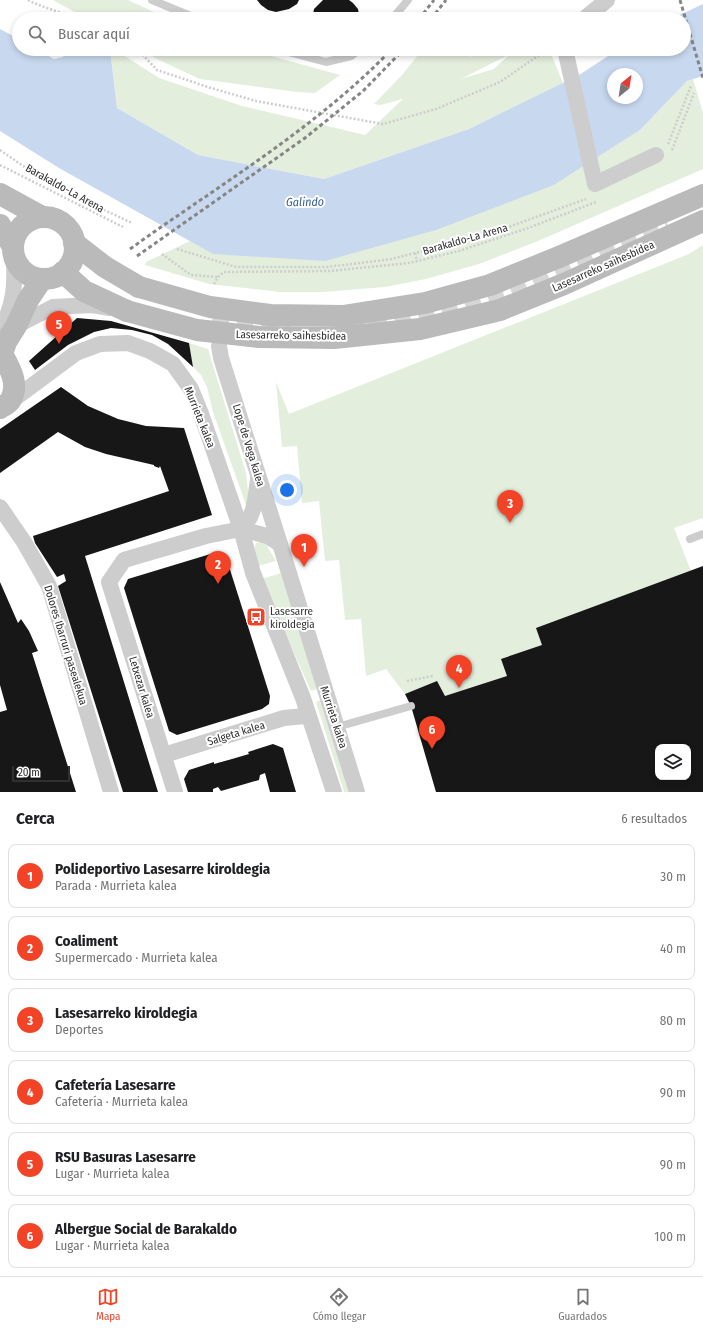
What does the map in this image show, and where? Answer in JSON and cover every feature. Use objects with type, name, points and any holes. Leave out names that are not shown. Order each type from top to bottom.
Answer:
[{"type":"main road","points":[[0,194],[42,217],[51,218],[60,222],[66,227],[72,234],[74,243],[72,259],[63,272],[49,278],[42,279],[32,277],[24,272],[18,265],[0,225]]},
{"type":"main road","name":"Lasesarreko saihesbidea","points":[[74,243],[105,267],[139,287],[210,307],[270,315],[343,316],[425,303],[490,285],[703,195]]},
{"type":"main road","points":[[13,252],[15,237],[20,229],[30,221],[42,217]]},
{"type":"main road","name":"Lasesarreko saihesbidea","points":[[63,272],[84,291],[127,310],[197,330],[259,337],[334,338],[420,329],[500,310],[564,284],[703,221]]},
{"type":"main road","points":[[5,405],[14,392],[14,381],[11,370],[2,354],[6,342],[8,327],[42,279]]},
{"type":"street","points":[[592,12],[607,0]]},
{"type":"street","points":[[568,56],[595,184],[662,150]]},
{"type":"street","points":[[8,327],[15,287],[13,252]]},
{"type":"street","points":[[8,327],[53,307],[92,305],[127,310]]},
{"type":"street","name":"Murrieta kalea","points":[[5,405],[76,353],[100,344],[128,343],[150,351],[173,364],[191,389],[194,396],[241,529],[254,576],[303,698],[334,792]]},
{"type":"street","name":"Lope de Vega kalea","points":[[219,346],[221,358],[280,544]]},
{"type":"street","points":[[11,370],[26,377],[54,369]]},
{"type":"street","points":[[258,475],[254,510],[248,522],[241,529],[267,536],[280,544]]},
{"type":"street","name":"Dolores Ibarruri pasealekua","points":[[0,507],[24,542],[49,586],[111,792]]},
{"type":"street","name":"Letxezar kalea","points":[[175,792],[110,582],[124,560],[206,536],[241,529]]},
{"type":"street","name":"Murrieta kalea","points":[[280,544],[357,792]]},
{"type":"street","name":"Salgeta kalea","points":[[164,755],[284,718],[305,716],[309,718]]},
{"type":"lane","points":[[152,0],[166,3],[184,12]]},
{"type":"lane","points":[[398,12],[408,0]]},
{"type":"lane","points":[[303,56],[326,62],[351,56]]},
{"type":"lane","points":[[690,539],[703,534]]},
{"type":"lane","points":[[337,727],[410,706]]},
{"type":"path","points":[[28,0],[61,12]]},
{"type":"path","points":[[144,56],[157,70],[256,101],[383,124],[436,109],[500,82],[538,56]]},
{"type":"path","points":[[662,150],[691,86]]},
{"type":"path","name":"Barakaldo-La Arena","points":[[0,150],[64,191],[132,223]]},
{"type":"path","points":[[0,165],[123,227]]},
{"type":"path","name":"Barakaldo-La Arena","points":[[177,249],[236,267],[327,267],[392,259],[490,234],[592,197]]},
{"type":"path","points":[[214,284],[218,277],[224,272],[330,272],[417,262],[459,251],[528,228],[578,209],[575,203]]},
{"type":"path","points":[[416,253],[417,262]]},
{"type":"path","points":[[162,254],[191,275],[218,277]]},
{"type":"path","points":[[407,681],[433,676]]},
{"type":"green space","points":[[53,0],[128,0],[154,12],[74,12]]},
{"type":"green space","points":[[111,56],[125,56],[159,78],[242,106],[365,135],[403,99],[380,105],[374,104],[402,75],[417,56],[506,56],[461,79],[494,69],[508,56],[552,56],[563,83],[469,129],[324,179],[198,155],[117,108]]},
{"type":"green space","points":[[152,56],[271,56],[340,75],[315,93],[297,92],[200,79]]},
{"type":"green space","points":[[693,79],[703,113],[703,169],[538,241],[479,264],[426,279],[385,287],[323,292],[280,292],[209,284],[145,265],[146,262],[190,241],[214,254],[554,185],[640,130],[687,81]]},
{"type":"green space","points":[[703,245],[703,518],[674,528],[691,571],[703,792],[436,792],[411,706],[405,694],[386,669],[366,676],[361,619],[345,620],[339,560],[325,561],[319,501],[302,503],[297,446],[282,447],[276,382],[289,414],[689,254]]},
{"type":"green space","points":[[189,343],[208,349],[246,473],[249,500],[246,505],[213,412],[207,387],[201,375],[193,367]]},
{"type":"green space","points":[[262,542],[267,546],[276,561],[258,566],[255,555],[255,546],[256,543]]},
{"type":"green space","points":[[282,573],[317,689],[311,691],[261,579]]},
{"type":"green space","points":[[321,700],[349,792],[344,792],[316,702]]},
{"type":"water","name":"Galindo","points":[[703,4],[703,76],[687,81],[640,130],[554,185],[436,230],[325,261],[213,254],[59,168],[0,131],[0,29],[12,35],[12,56],[49,56],[54,59],[64,56],[111,56],[117,108],[198,155],[324,179],[469,129],[579,75],[608,56],[691,56],[691,12],[686,12]]},
{"type":"building","points":[[257,0],[299,0],[297,4],[289,9],[276,12],[268,10]]},
{"type":"building","points":[[323,0],[349,0],[358,9],[359,12],[313,12],[314,9]]},
{"type":"building","points":[[77,318],[111,321],[189,343],[193,367],[168,344],[152,335],[132,330],[111,328],[94,332],[68,345],[35,370],[29,361]]},
{"type":"building","points":[[61,387],[88,406],[118,419],[146,426],[184,428],[212,515],[85,556],[158,792],[123,792],[58,586],[66,581],[64,574],[57,577],[35,543],[33,536],[169,491],[160,466],[159,468],[154,465],[106,454],[85,447],[58,432],[0,473],[0,429]]},
{"type":"building","points":[[217,552],[226,557],[270,696],[269,704],[262,709],[177,735],[169,731],[124,588],[128,579]]},
{"type":"building","points":[[703,566],[703,792],[436,792],[411,706],[405,694],[437,681],[445,696],[507,676],[501,659],[542,645],[536,628]]},
{"type":"building","points":[[0,582],[18,623],[21,619],[29,631],[38,651],[32,653],[76,792],[0,792],[0,712],[7,710],[0,685]]},
{"type":"building","points":[[273,744],[283,748],[296,792],[270,792],[265,773],[260,775],[259,780],[221,791],[218,787],[213,789],[213,792],[188,792],[184,779],[189,770],[214,762],[214,764],[249,754],[248,752]]},
{"type":"tunnel","points":[[371,323],[388,322],[439,312],[504,293],[667,223]]},
{"type":"tunnel","points":[[220,329],[220,322],[290,327]]},
{"type":"railway","points":[[425,12],[434,0]]},
{"type":"railway","points":[[437,12],[446,0]]},
{"type":"railway","points":[[680,0],[684,12]]},
{"type":"railway","points":[[691,37],[703,78]]},
{"type":"railway","points":[[130,249],[299,131],[362,78],[385,56]]},
{"type":"railway","points":[[137,256],[305,138],[363,91],[397,56]]},
{"type":"place","name":"RSU Basuras Lasesarre","points":[[59,344]]},
{"type":"place","name":"Lasesarreko kiroldegia","points":[[510,523]]},
{"type":"place","name":"Polideportivo Lasesarre kiroldegia","points":[[304,567]]},
{"type":"place","name":"Coaliment","points":[[218,584]]},
{"type":"place","name":"Lasesarre kiroldegia","points":[[256,617]]},
{"type":"place","name":"Cafetería Lasesarre","points":[[459,688]]},
{"type":"place","name":"Albergue Social de Barakaldo","points":[[432,749]]}]
